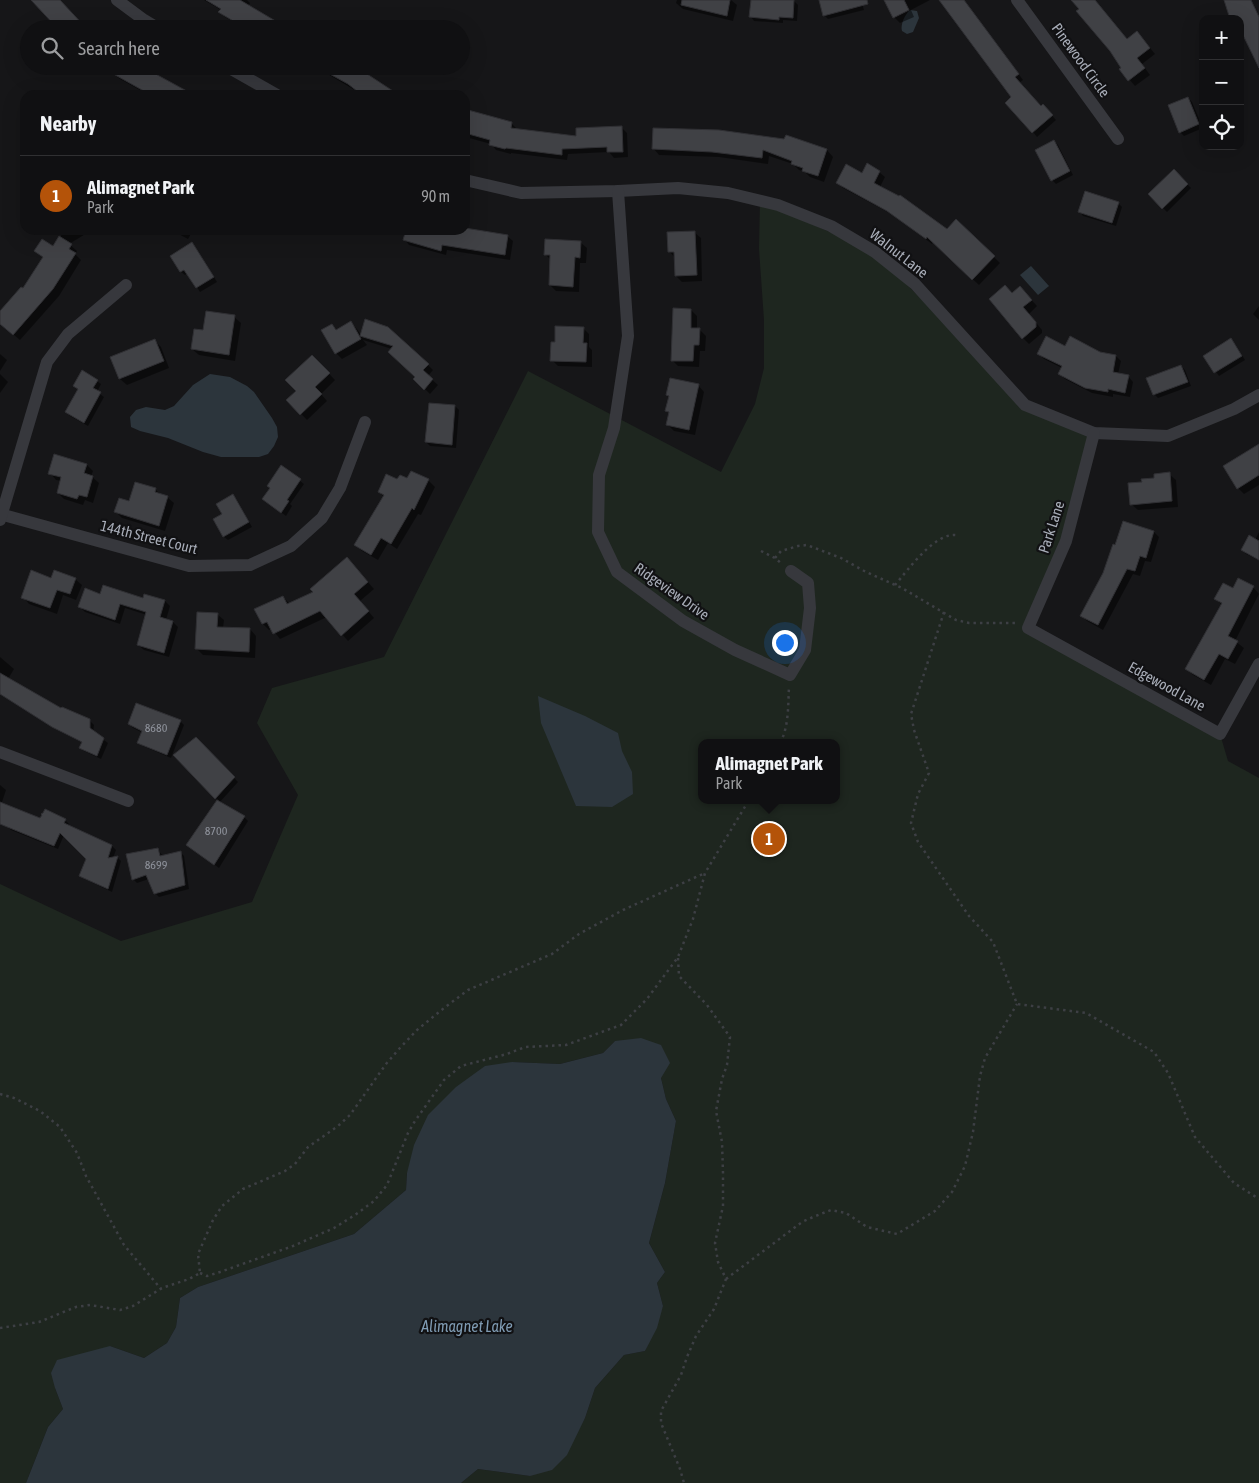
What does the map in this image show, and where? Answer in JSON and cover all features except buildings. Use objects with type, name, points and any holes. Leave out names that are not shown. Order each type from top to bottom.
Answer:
[{"type":"street","points":[[117,0],[144,20]]},
{"type":"street","name":"Pinewood Circle","points":[[1017,0],[1118,139]]},
{"type":"street","points":[[242,75],[268,90]]},
{"type":"street","name":"Walnut Lane","points":[[470,181],[521,193],[618,192],[678,188],[728,193],[778,205],[831,226],[875,252],[915,284],[1025,405],[1094,433],[1168,436],[1234,410],[1259,395]]},
{"type":"street","name":"Ridgeview Drive","points":[[618,192],[628,336],[614,428],[599,475],[598,532],[617,572],[683,621],[735,650],[790,675]]},
{"type":"street","points":[[1,516],[47,362],[68,334],[126,285]]},
{"type":"street","name":"144th Street Court","points":[[1,516],[189,566],[250,565],[291,546],[322,518],[340,488],[365,422]]},
{"type":"street","name":"Park Lane","points":[[1029,626],[1066,541],[1094,433]]},
{"type":"street","points":[[790,675],[805,650],[810,608],[808,583],[791,571]]},
{"type":"street","name":"Edgewood Lane","points":[[1029,626],[1220,734],[1259,664]]},
{"type":"street","points":[[0,752],[128,801]]},
{"type":"path","points":[[895,585],[926,550],[939,539],[950,534],[956,535]]},
{"type":"path","points":[[775,558],[781,551],[807,545],[841,558],[866,572],[902,588],[956,620],[969,623],[1029,626]]},
{"type":"path","points":[[761,551],[775,558],[791,571]]},
{"type":"path","points":[[944,612],[911,714],[914,730],[930,773],[918,794],[911,823],[918,842],[930,860],[969,916],[993,942],[1017,1004]]},
{"type":"path","points":[[782,739],[788,710],[790,675]]},
{"type":"path","points":[[0,1328],[40,1322],[76,1307],[90,1305],[120,1310],[133,1306],[161,1289],[200,1273],[207,1276],[293,1246],[334,1228],[355,1215],[374,1201],[387,1184],[408,1133],[415,1121],[444,1080],[461,1066],[526,1048],[566,1044],[621,1025],[647,999],[678,957],[693,919],[704,873],[747,804]]},
{"type":"path","points":[[200,1273],[198,1254],[213,1220],[222,1206],[243,1189],[285,1171],[294,1164],[308,1147],[350,1116],[399,1048],[444,1008],[468,990],[552,954],[579,934],[623,910],[704,873]]},
{"type":"path","points":[[678,957],[679,976],[707,1005],[730,1037],[727,1065],[722,1079],[716,1111],[722,1142],[723,1206],[716,1243],[718,1262],[726,1279]]},
{"type":"path","points":[[1017,1004],[1086,1013],[1154,1052],[1168,1073],[1195,1136],[1234,1183],[1259,1199]]},
{"type":"path","points":[[684,1483],[661,1423],[661,1411],[681,1375],[696,1336],[714,1308],[726,1279],[802,1222],[831,1210],[846,1213],[867,1227],[897,1234],[935,1211],[952,1192],[965,1166],[973,1132],[982,1067],[1017,1004]]},
{"type":"path","points":[[0,1094],[14,1098],[40,1111],[60,1128],[77,1153],[86,1176],[124,1245],[161,1289]]},
{"type":"shaded area","points":[[760,201],[875,252],[1025,405],[1094,433],[1066,541],[1029,628],[1220,734],[1228,761],[1259,778],[1259,1483],[461,1483],[478,1469],[530,1476],[579,1429],[585,1418],[595,1388],[624,1355],[645,1351],[663,1306],[657,1283],[665,1272],[649,1243],[665,1183],[676,1121],[666,1099],[661,1078],[615,1041],[603,1053],[560,1064],[512,1062],[407,1173],[406,1190],[354,1234],[198,1287],[180,1298],[176,1327],[167,1343],[144,1358],[110,1346],[55,1388],[63,1409],[48,1427],[26,1483],[0,1483],[0,884],[121,941],[252,902],[298,795],[257,723],[272,688],[384,657],[528,371],[721,472],[755,404],[764,368],[764,320],[759,249]]},
{"type":"water","points":[[910,10],[917,11],[919,18],[913,32],[907,34],[902,31],[902,26]]},
{"type":"water","points":[[1031,266],[1049,286],[1038,295],[1020,275]]},
{"type":"water","points":[[210,374],[230,377],[254,392],[277,427],[278,437],[268,454],[259,457],[221,457],[131,427],[130,417],[136,410],[146,407],[165,410],[174,406],[193,385]]},
{"type":"water","points":[[538,696],[585,716],[618,733],[622,751],[632,772],[633,794],[612,807],[576,806],[541,723]]},
{"type":"water","name":"Alimagnet Lake","points":[[641,1038],[661,1045],[670,1063],[661,1078],[666,1099],[676,1121],[665,1183],[649,1243],[665,1272],[657,1283],[663,1306],[657,1328],[645,1351],[624,1355],[595,1388],[585,1418],[567,1455],[552,1470],[530,1476],[478,1469],[461,1483],[26,1483],[48,1427],[63,1409],[51,1373],[57,1360],[110,1346],[144,1358],[167,1343],[176,1327],[180,1298],[198,1287],[354,1234],[406,1190],[407,1173],[414,1145],[428,1115],[456,1087],[485,1066],[512,1062],[560,1064],[603,1053],[615,1041]]},
{"type":"place","name":"Alimagnet Park","points":[[769,839]]}]
